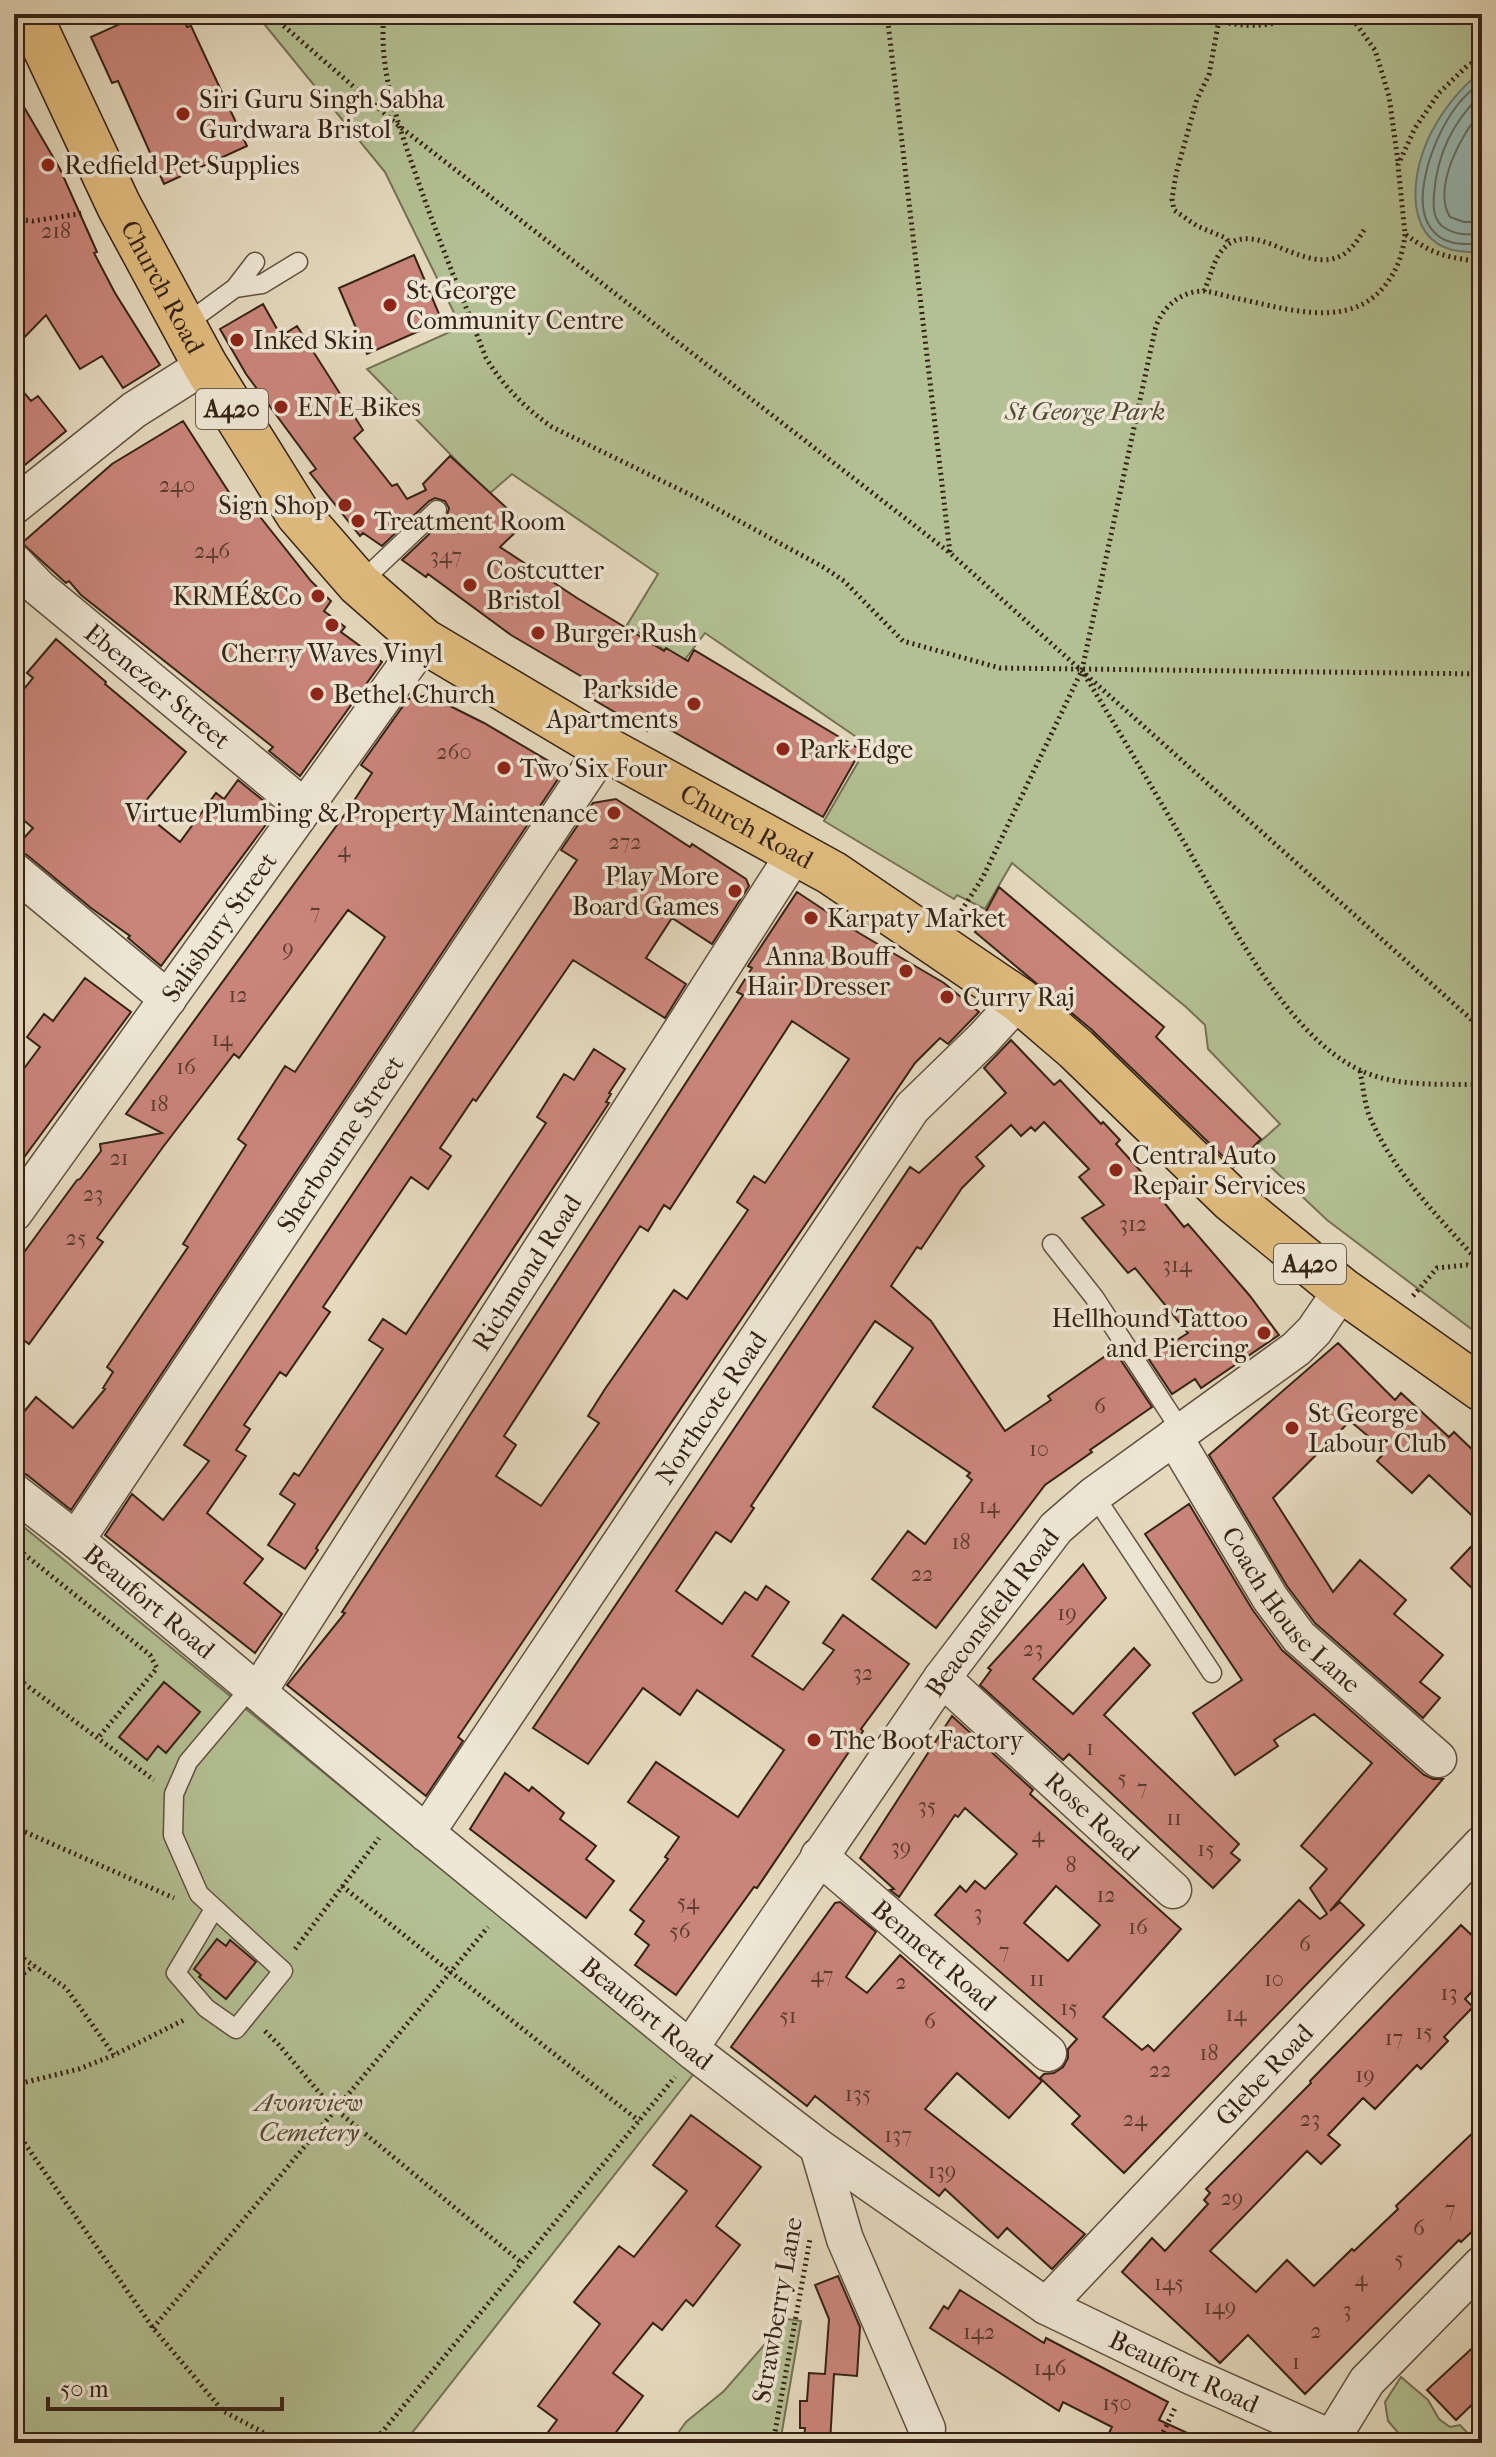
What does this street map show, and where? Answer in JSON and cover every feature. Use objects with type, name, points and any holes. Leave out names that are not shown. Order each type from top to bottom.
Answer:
[{"type":"main road","name":"Church Road","points":[[29,14],[119,206],[205,365],[298,514],[359,584],[424,641],[604,748],[795,853],[892,913],[1019,1000],[1104,1075],[1232,1200],[1342,1290],[1482,1389]]},
{"type":"street","points":[[14,506],[134,410],[205,365]]},
{"type":"street","name":"Ebenezer Street","points":[[14,562],[39,588],[305,808]]},
{"type":"street","name":"Salisbury Street","points":[[14,1213],[424,641]]},
{"type":"street","name":"Sherbourne Street","points":[[76,1540],[604,748]]},
{"type":"street","name":"Richmond Road","points":[[255,1689],[795,853]]},
{"type":"street","points":[[14,871],[168,999]]},
{"type":"street","name":"Northcote Road","points":[[426,1833],[912,1108],[1019,1000]]},
{"type":"street","name":"Beaconsfield Road","points":[[692,2050],[819,1856],[942,1678],[1056,1528],[1094,1495],[1266,1372],[1308,1338],[1342,1290]]},
{"type":"street","name":"Coach House Lane","points":[[1178,1435],[1270,1598],[1299,1637],[1438,1759]]},
{"type":"street","name":"Beaufort Road","points":[[14,1492],[692,2050],[818,2147],[1046,2306],[1335,2441]]},
{"type":"street","name":"Rose Road","points":[[942,1678],[1173,1890]]},
{"type":"street","name":"Bennett Road","points":[[819,1856],[1048,2053]]},
{"type":"street","name":"Glebe Road","points":[[1046,2306],[1476,1864]]},
{"type":"street","points":[[818,2147],[845,2239],[927,2429]]},
{"type":"street","points":[[1335,2441],[1367,2381],[1482,2264]]},
{"type":"lane","points":[[183,326],[235,288],[255,262]]},
{"type":"lane","points":[[235,288],[262,284],[298,262]]},
{"type":"lane","points":[[359,584],[437,510]]},
{"type":"lane","points":[[1052,1244],[1094,1297],[1178,1435]]},
{"type":"lane","points":[[1094,1495],[1212,1673]]},
{"type":"lane","points":[[214,1909],[176,1973],[206,2008],[236,2029],[283,1971],[199,1894],[173,1835],[174,1794],[188,1762],[255,1689]]},
{"type":"path","points":[[270,14],[399,126],[950,553],[1482,1029]]},
{"type":"path","points":[[384,14],[384,68],[399,126],[486,358],[498,378],[552,427],[699,499],[825,568],[844,581],[903,641],[1000,668],[1482,674]]},
{"type":"path","points":[[887,14],[950,553]]},
{"type":"path","points":[[1194,14],[1219,22],[1254,26],[1299,14]]},
{"type":"path","points":[[1220,14],[1209,75],[1197,99],[1172,199],[1174,210],[1197,226],[1226,238],[1230,244]]},
{"type":"path","points":[[954,921],[983,877],[1082,670],[1158,319],[1172,302],[1204,291],[1305,311],[1346,311],[1366,303],[1385,286],[1404,251],[1405,234],[1389,96],[1375,50],[1349,14]]},
{"type":"path","points":[[1398,165],[1415,128],[1439,93],[1467,66],[1482,57]]},
{"type":"path","points":[[14,219],[41,220],[119,206]]},
{"type":"path","points":[[1204,291],[1219,255],[1230,244],[1246,238],[1275,245],[1315,261],[1325,260],[1346,253],[1364,230]]},
{"type":"path","points":[[1405,234],[1426,250],[1451,259],[1482,262]]},
{"type":"path","points":[[1082,670],[1233,926],[1281,999],[1330,1053],[1359,1070],[1389,1082],[1482,1085]]},
{"type":"path","points":[[1359,1070],[1368,1112],[1386,1149],[1409,1182],[1482,1267]]},
{"type":"path","points":[[1391,1325],[1437,1268],[1482,1267]]},
{"type":"path","points":[[14,1546],[156,1663],[157,1668],[97,1739]]},
{"type":"path","points":[[14,1676],[174,1794]]},
{"type":"path","points":[[14,1827],[185,1903],[214,1909]]},
{"type":"path","points":[[283,1971],[291,1955],[379,1838]]},
{"type":"path","points":[[342,1886],[639,2121]]},
{"type":"path","points":[[153,2328],[488,1927]]},
{"type":"path","points":[[14,1952],[66,1988],[114,2055]]},
{"type":"path","points":[[14,1980],[34,1966]]},
{"type":"path","points":[[14,2085],[79,2069],[114,2055],[206,2008]]},
{"type":"path","points":[[247,2016],[279,2045],[337,2110],[522,2263]]},
{"type":"path","points":[[373,2443],[639,2121],[692,2050]]},
{"type":"path","points":[[14,2128],[153,2328],[223,2411],[283,2443]]},
{"type":"path","name":"Strawberry Lane","points":[[773,2443],[816,2206],[828,2187]]},
{"type":"path","points":[[1158,2443],[1191,2376]]},
{"type":"green space","name":"St George Park","points":[[251,14],[1482,14],[1482,1337],[1327,1220],[1252,1149],[1280,1124],[1208,1049],[1205,1025],[1186,1007],[1012,863],[985,909],[957,895],[954,899],[824,821],[868,745],[705,633],[683,662],[627,625],[658,574],[512,474],[489,494],[367,369],[461,327],[385,172],[265,25]]},
{"type":"green space","name":"Avonview Cemetery","points":[[14,1519],[472,1894],[699,2067],[404,2443],[14,2443]]},
{"type":"green space","points":[[787,2319],[801,2321],[780,2443],[671,2443],[686,2422],[724,2391]]},
{"type":"green space","points":[[1401,2377],[1428,2400],[1439,2419],[1450,2427],[1460,2425],[1477,2443],[1407,2443],[1388,2421],[1385,2402]]},
{"type":"water","points":[[1482,71],[1482,251],[1457,251],[1438,244],[1425,232],[1415,195],[1417,174],[1431,133],[1441,115],[1460,91]]},
{"type":"building","name":"Siri Guru Singh Sabha Gurdwara Bristol","points":[[142,14],[181,14],[187,27],[191,26],[247,146],[164,184],[118,81],[112,83],[91,37]]},
{"type":"building","points":[[14,90],[60,169],[97,252],[94,253],[115,293],[160,365],[123,388],[102,356],[80,369],[46,315],[14,348]]},
{"type":"building","name":"St George Community Centre","points":[[414,255],[442,321],[367,354],[339,288]]},
{"type":"building","points":[[263,304],[281,336],[297,326],[363,430],[354,438],[392,486],[397,484],[407,499],[426,490],[423,484],[450,456],[524,524],[500,547],[664,651],[666,648],[688,661],[694,650],[861,750],[823,817],[653,720],[647,731],[589,697],[596,685],[511,635],[428,574],[426,577],[402,560],[446,518],[449,508],[445,501],[435,498],[429,501],[382,546],[363,533],[360,536],[310,473],[316,469],[246,374],[220,329]]},
{"type":"building","points":[[14,381],[31,401],[38,396],[66,431],[14,474]]},
{"type":"building","points":[[183,421],[243,514],[253,508],[311,581],[331,601],[324,611],[345,627],[341,632],[382,662],[300,776],[269,751],[273,747],[81,595],[69,581],[66,583],[22,543],[112,464]]},
{"type":"building","points":[[56,639],[186,752],[139,809],[180,842],[216,793],[224,799],[238,780],[276,811],[161,966],[128,938],[130,936],[27,855],[14,849],[33,828],[14,812],[14,701],[33,678],[27,673]]},
{"type":"building","points":[[428,695],[484,723],[564,770],[71,1510],[27,1475],[14,1470],[14,1424],[36,1397],[73,1428],[105,1389],[113,1372],[107,1367],[188,1247],[183,1244],[246,1145],[238,1139],[285,1066],[295,1072],[385,937],[348,910],[239,1058],[234,1054],[163,1147],[97,1238],[103,1242],[29,1344],[14,1333],[14,1266],[101,1151],[100,1144],[162,1133],[126,1114],[348,810],[372,773],[361,765],[408,699]]},
{"type":"building","points":[[616,799],[746,879],[749,886],[712,944],[672,918],[646,958],[686,984],[665,1018],[573,960],[440,1148],[451,1156],[428,1189],[411,1177],[323,1307],[330,1312],[286,1376],[280,1372],[244,1425],[250,1429],[236,1450],[246,1456],[207,1513],[263,1559],[244,1583],[282,1614],[255,1653],[105,1535],[132,1494],[163,1520],[209,1461],[184,1445],[577,860],[561,850],[593,803]]},
{"type":"building","points":[[999,887],[1164,1027],[1156,1037],[1261,1139],[1234,1167],[1092,1030],[975,932]]},
{"type":"building","points":[[797,892],[944,983],[979,1012],[948,1044],[940,1038],[915,1063],[458,1737],[463,1741],[426,1796],[287,1685],[345,1613],[342,1612],[743,995],[737,992],[752,968],[748,966]],"holes":[[[792,1021],[849,1059],[765,1183],[754,1176],[737,1202],[748,1210],[687,1299],[674,1290],[605,1389],[588,1416],[599,1423],[541,1506],[496,1476],[516,1445],[504,1436],[640,1226],[648,1231],[664,1205],[670,1209]]]},
{"type":"building","points":[[85,978],[131,1012],[14,1171],[14,1082],[40,1047],[27,1037],[44,1014],[53,1021]]},
{"type":"building","points":[[1011,1040],[1054,1085],[1060,1080],[1120,1140],[1116,1144],[1184,1227],[1188,1224],[1250,1296],[1279,1335],[1201,1388],[1195,1379],[1172,1394],[1148,1358],[1188,1333],[1135,1268],[1128,1273],[1082,1218],[1104,1205],[1079,1177],[1089,1169],[1044,1122],[1035,1131],[1031,1127],[1021,1136],[1011,1125],[976,1157],[984,1166],[962,1188],[921,1249],[917,1247],[891,1286],[931,1321],[1005,1431],[1051,1400],[1048,1396],[1114,1350],[1152,1407],[1045,1485],[936,1628],[872,1579],[908,1531],[925,1544],[972,1480],[967,1476],[970,1473],[873,1407],[913,1348],[875,1321],[751,1506],[754,1508],[731,1542],[716,1532],[676,1591],[722,1624],[745,1592],[757,1600],[766,1586],[789,1602],[752,1656],[803,1690],[834,1650],[823,1643],[843,1615],[909,1664],[861,1729],[863,1731],[757,1888],[754,1887],[676,1995],[635,1965],[649,1945],[635,1934],[644,1921],[630,1910],[668,1859],[665,1857],[679,1837],[628,1802],[656,1762],[738,1817],[784,1750],[697,1690],[680,1715],[643,1688],[588,1764],[533,1728],[910,1167],[919,1173],[1006,1093],[984,1068]]},
{"type":"building","points":[[594,1049],[625,1069],[609,1093],[606,1102],[609,1103],[305,1569],[268,1545],[295,1504],[280,1494],[294,1473],[299,1476],[383,1349],[369,1340],[383,1319],[406,1334],[546,1123],[537,1117],[564,1074],[574,1080]]},
{"type":"building","points":[[1338,1343],[1395,1400],[1401,1393],[1449,1437],[1454,1432],[1482,1459],[1482,1525],[1429,1475],[1412,1493],[1377,1461],[1386,1451],[1350,1421],[1273,1498],[1333,1592],[1360,1560],[1406,1600],[1394,1614],[1443,1655],[1420,1682],[1440,1698],[1423,1718],[1315,1623],[1287,1586],[1209,1455]]},
{"type":"building","points":[[1189,1504],[1252,1609],[1282,1650],[1424,1775],[1443,1779],[1330,1911],[1340,1902],[1364,1925],[1124,2173],[1072,2124],[1080,2116],[1040,2078],[1063,2067],[1068,2058],[1068,2049],[1077,2039],[935,1915],[960,1886],[966,1892],[975,1881],[985,1889],[1017,1854],[965,1808],[958,1817],[955,1815],[899,1897],[860,1858],[952,1716],[1033,1790],[1030,1794],[1181,1929],[1103,2017],[1142,2050],[1148,2045],[1154,2051],[1299,1900],[1320,1919],[1327,1914],[1310,1888],[1327,1869],[1301,1846],[1372,1763],[1314,1714],[1274,1740],[1278,1746],[1235,1775],[1193,1713],[1242,1680],[1145,1534]],"holes":[[[1056,1886],[1100,1925],[1068,1961],[1024,1923]]]},
{"type":"building","points":[[1482,1535],[1482,1598],[1451,1568]]},
{"type":"building","points":[[1083,1564],[1106,1598],[1033,1679],[1073,1714],[1134,1648],[1150,1665],[1104,1715],[1239,1844],[1231,1853],[1240,1860],[1213,1888],[1069,1754],[1063,1760],[980,1685],[991,1670],[988,1668]]},
{"type":"building","points":[[164,1682],[200,1712],[166,1753],[158,1746],[147,1760],[119,1737]]},
{"type":"building","points":[[505,1773],[529,1791],[532,1787],[564,1813],[560,1819],[596,1846],[586,1859],[614,1881],[586,1918],[470,1829]]},
{"type":"building","points":[[840,1902],[876,1932],[846,1977],[867,1993],[900,1955],[1042,2081],[1009,2118],[957,2073],[925,2109],[1085,2234],[1052,2269],[1007,2228],[998,2238],[945,2189],[939,2196],[815,2096],[807,2106],[731,2047],[835,1903]]},
{"type":"building","points":[[1461,1925],[1482,1945],[1482,1981],[1465,1999],[1473,2007],[1444,2037],[1448,2041],[1421,2069],[1417,2065],[1375,2109],[1363,2098],[1328,2135],[1340,2145],[1321,2164],[1307,2151],[1210,2251],[1256,2292],[1287,2260],[1314,2286],[1398,2209],[1396,2206],[1482,2124],[1482,2222],[1461,2242],[1459,2240],[1305,2394],[1248,2335],[1220,2363],[1122,2272],[1152,2238],[1165,2251],[1208,2204],[1204,2200],[1210,2193],[1206,2189]]},
{"type":"building","points":[[217,1939],[226,1946],[230,1940],[256,1962],[226,1999],[199,1977],[201,1975],[194,1969]]},
{"type":"building","points":[[691,2115],[761,2167],[716,2226],[740,2245],[693,2306],[686,2300],[662,2330],[653,2323],[613,2373],[643,2396],[608,2443],[540,2443],[557,2420],[538,2406],[600,2324],[574,2302],[619,2246],[634,2257],[687,2191],[653,2165]]},
{"type":"building","points":[[838,2276],[860,2327],[857,2376],[834,2374],[830,2443],[804,2443],[805,2428],[800,2428],[800,2401],[807,2401],[809,2373],[825,2374],[829,2319],[815,2285]]},
{"type":"building","points":[[960,2290],[1044,2343],[1046,2338],[1168,2402],[1159,2420],[1209,2443],[1104,2443],[1112,2427],[1063,2402],[1059,2411],[930,2328],[944,2306],[948,2309]]},
{"type":"building","points":[[1482,2339],[1482,2395],[1456,2420],[1427,2390]]},
{"type":"place","name":"Siri Guru Singh Sabha Gurdwara Bristol","points":[[183,114]]},
{"type":"place","name":"Redfield Pet Supplies","points":[[48,165]]},
{"type":"place","name":"St George Community Centre","points":[[390,305]]},
{"type":"place","name":"Inked Skin","points":[[237,340]]},
{"type":"place","name":"EN E-Bikes","points":[[281,407]]},
{"type":"place","name":"Sign Shop","points":[[345,505]]},
{"type":"place","name":"Treatment Room","points":[[358,521]]},
{"type":"place","name":"Costcutter Bristol","points":[[470,585]]},
{"type":"place","name":"KRMÉ&Co","points":[[318,596]]},
{"type":"place","name":"Cherry Waves Vinyl","points":[[332,625]]},
{"type":"place","name":"Burger Rush","points":[[538,633]]},
{"type":"place","name":"Bethel Church","points":[[317,694]]},
{"type":"place","name":"Parkside Apartments","points":[[694,704]]},
{"type":"place","name":"Park Edge","points":[[783,749]]},
{"type":"place","name":"Two Six Four","points":[[504,768]]},
{"type":"place","name":"Virtue Plumbing & Property Maintenance","points":[[614,813]]},
{"type":"place","name":"Play More Board Games","points":[[735,891]]},
{"type":"place","name":"Karpaty Market","points":[[811,918]]},
{"type":"place","name":"Anna Bouff Hair Dresser","points":[[906,971]]},
{"type":"place","name":"Curry Raj","points":[[947,997]]},
{"type":"place","name":"Central Auto Repair Services","points":[[1116,1170]]},
{"type":"place","name":"Hellhound Tattoo and Piercing","points":[[1264,1333]]},
{"type":"place","name":"St George Labour Club","points":[[1292,1428]]},
{"type":"place","name":"The Boot Factory","points":[[814,1740]]}]
